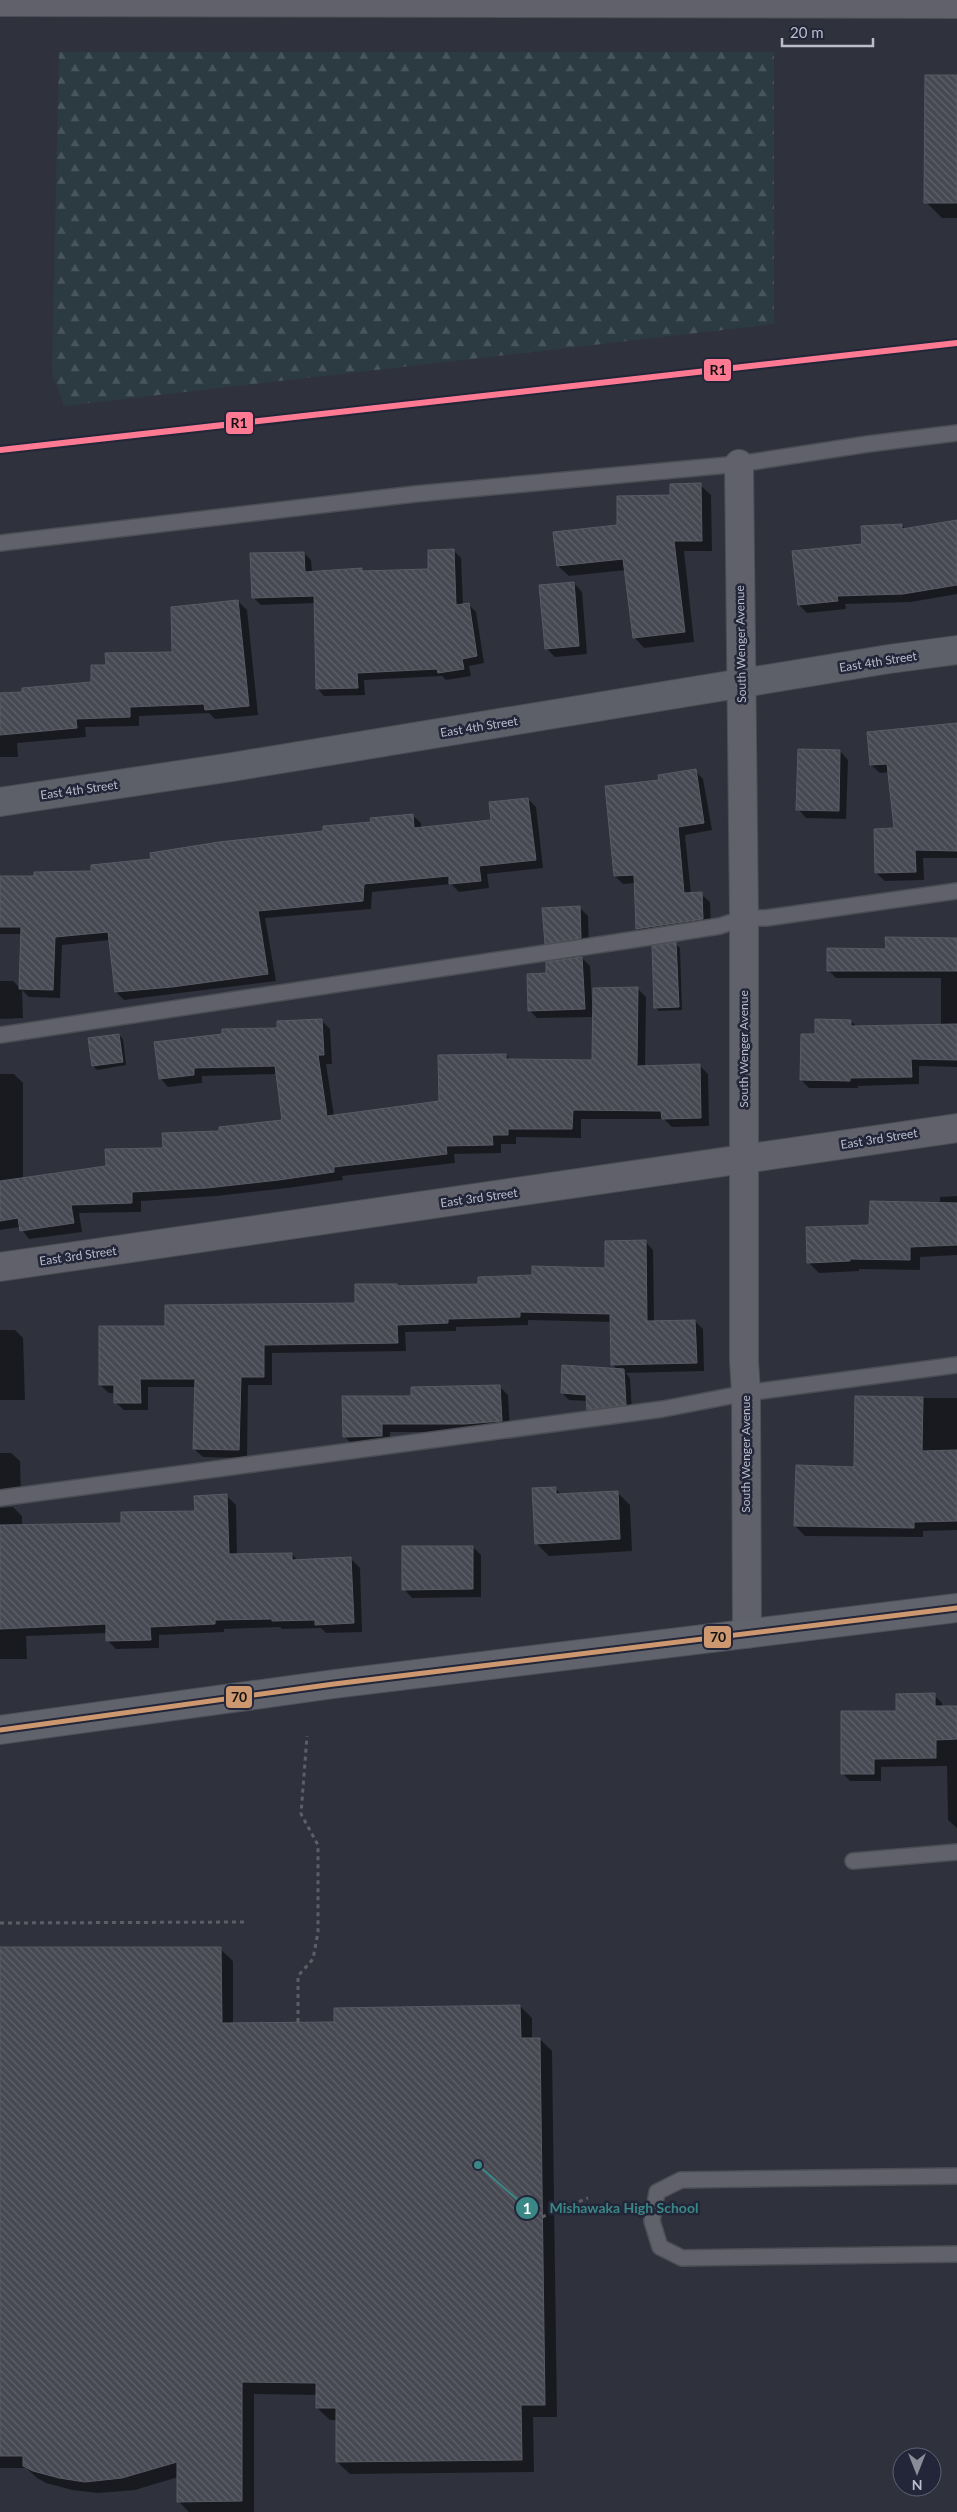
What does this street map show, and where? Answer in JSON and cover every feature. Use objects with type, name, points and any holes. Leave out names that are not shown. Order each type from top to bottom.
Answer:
[{"type":"main road","points":[[0,1730],[324,1686],[957,1608]]},
{"type":"street","points":[[0,2],[766,2],[957,4]]},
{"type":"street","name":"South Wenger Avenue","points":[[739,464],[744,918],[744,1361],[746,1393],[747,1634]]},
{"type":"street","name":"East 4th Street","points":[[0,802],[232,767],[957,650]]},
{"type":"street","name":"East 3rd Street","points":[[0,1267],[957,1128]]},
{"type":"lane","points":[[0,543],[415,494],[739,464],[868,444],[957,434]]},
{"type":"lane","points":[[0,1035],[644,938],[720,926],[744,918],[766,918],[957,891]]},
{"type":"lane","points":[[0,1498],[653,1410],[746,1393],[957,1365]]},
{"type":"lane","points":[[853,1861],[957,1852]]},
{"type":"lane","points":[[957,2176],[681,2180],[657,2192],[652,2220],[660,2247],[682,2258],[957,2254]]},
{"type":"path","points":[[298,2022],[298,1976],[313,1958],[318,1932],[318,1845],[301,1814],[308,1736]]},
{"type":"path","points":[[0,1923],[246,1922]]},
{"type":"path","points":[[542,2217],[588,2198]]},
{"type":"green space","points":[[59,52],[774,52],[774,324],[64,406],[52,372]]},
{"type":"building","points":[[925,75],[957,75],[957,203],[924,203]]},
{"type":"building","points":[[701,483],[702,541],[674,541],[685,632],[633,638],[623,559],[557,566],[553,532],[617,525],[617,496],[670,495],[670,484]]},
{"type":"building","points":[[957,520],[957,585],[903,594],[837,596],[838,601],[798,605],[792,551],[862,544],[861,526],[902,524],[902,529]]},
{"type":"building","points":[[454,549],[456,605],[469,603],[477,656],[462,659],[464,669],[438,673],[437,669],[357,673],[358,688],[316,689],[314,596],[252,598],[250,553],[304,552],[305,572],[362,568],[362,571],[428,569],[428,550]]},
{"type":"building","points":[[574,582],[579,646],[545,649],[539,585]]},
{"type":"building","points":[[238,600],[249,706],[205,710],[204,704],[130,707],[130,717],[76,719],[77,728],[0,735],[0,693],[22,692],[22,688],[91,682],[91,665],[106,665],[105,653],[172,652],[171,607]]},
{"type":"building","points":[[957,723],[957,851],[915,850],[916,872],[875,873],[874,829],[894,828],[887,764],[870,765],[867,732]]},
{"type":"building","points":[[798,749],[840,750],[839,811],[796,810]]},
{"type":"building","points":[[696,769],[704,823],[678,827],[684,893],[702,892],[703,919],[636,929],[634,875],[614,876],[605,786],[659,780],[658,775]]},
{"type":"building","points":[[528,798],[536,860],[479,866],[481,881],[449,884],[449,876],[364,884],[363,901],[258,911],[268,974],[172,987],[115,992],[108,932],[55,937],[53,990],[19,989],[21,927],[0,927],[0,876],[34,876],[34,872],[91,871],[91,865],[151,859],[150,853],[219,842],[323,831],[323,826],[371,822],[370,818],[413,814],[414,828],[491,820],[489,802]]},
{"type":"building","points":[[580,906],[581,938],[545,944],[542,908]]},
{"type":"building","points":[[885,937],[957,938],[957,971],[827,971],[827,948],[886,949]]},
{"type":"building","points":[[676,942],[679,1007],[654,1008],[652,946]]},
{"type":"building","points":[[582,957],[585,1009],[528,1011],[527,974],[546,973],[546,962]]},
{"type":"building","points":[[638,987],[637,1066],[700,1064],[701,1118],[662,1119],[661,1111],[573,1110],[572,1129],[508,1129],[508,1135],[492,1135],[493,1145],[446,1146],[447,1154],[334,1167],[334,1172],[279,1180],[207,1188],[132,1192],[132,1203],[71,1205],[74,1223],[20,1231],[18,1218],[0,1221],[0,1181],[106,1166],[105,1149],[163,1148],[162,1133],[219,1131],[219,1127],[282,1120],[275,1066],[194,1068],[194,1075],[159,1079],[154,1042],[222,1034],[222,1029],[277,1028],[277,1021],[322,1019],[324,1055],[318,1055],[327,1116],[439,1101],[438,1055],[506,1054],[506,1059],[592,1060],[593,988]]},
{"type":"building","points":[[815,1019],[851,1020],[851,1026],[957,1024],[957,1060],[911,1059],[912,1077],[850,1078],[850,1081],[800,1080],[801,1034],[815,1034]]},
{"type":"building","points":[[119,1034],[123,1062],[92,1066],[88,1038]]},
{"type":"building","points":[[870,1201],[957,1203],[957,1245],[910,1247],[910,1260],[850,1259],[850,1261],[807,1263],[806,1227],[869,1225]]},
{"type":"building","points":[[646,1240],[647,1321],[695,1320],[697,1363],[611,1365],[610,1314],[520,1312],[520,1317],[448,1319],[448,1323],[397,1325],[398,1343],[264,1345],[264,1377],[241,1377],[239,1450],[193,1449],[195,1379],[140,1379],[141,1403],[114,1403],[114,1385],[99,1385],[99,1326],[165,1326],[165,1305],[355,1303],[355,1284],[397,1284],[397,1286],[478,1284],[478,1277],[532,1275],[532,1266],[605,1268],[605,1241]]},
{"type":"building","points":[[562,1365],[624,1369],[626,1405],[587,1410],[586,1395],[561,1393]]},
{"type":"building","points":[[500,1385],[502,1421],[465,1424],[382,1424],[382,1436],[343,1437],[342,1396],[411,1396],[411,1387]]},
{"type":"building","points":[[855,1396],[923,1397],[922,1451],[957,1450],[957,1521],[914,1522],[914,1528],[794,1526],[796,1465],[854,1467]]},
{"type":"building","points":[[556,1487],[556,1494],[618,1491],[620,1539],[535,1544],[532,1488]]},
{"type":"building","points":[[227,1494],[229,1554],[292,1553],[292,1560],[351,1557],[354,1623],[315,1625],[315,1620],[215,1620],[215,1624],[150,1627],[151,1640],[106,1641],[106,1624],[0,1629],[0,1525],[121,1523],[121,1512],[195,1511],[194,1496]]},
{"type":"building","points":[[402,1546],[473,1546],[473,1589],[402,1590]]},
{"type":"building","points":[[935,1693],[935,1706],[957,1706],[957,1739],[936,1740],[936,1758],[874,1759],[874,1774],[841,1774],[841,1711],[896,1711],[896,1694]]},
{"type":"building","points":[[0,1947],[221,1947],[222,2023],[334,2022],[334,2008],[520,2005],[521,2038],[540,2038],[545,2405],[521,2405],[522,2460],[336,2462],[336,2408],[316,2408],[316,2383],[242,2382],[242,2501],[177,2502],[177,2462],[122,2478],[85,2482],[33,2471],[23,2466],[23,2456],[0,2456]]},
{"type":"transit line","name":"R1","points":[[0,450],[957,343]]},
{"type":"transit line","name":"70","points":[[0,1730],[334,1684],[957,1608]]},
{"type":"place","name":"Mishawaka High School","points":[[478,2165]]}]
